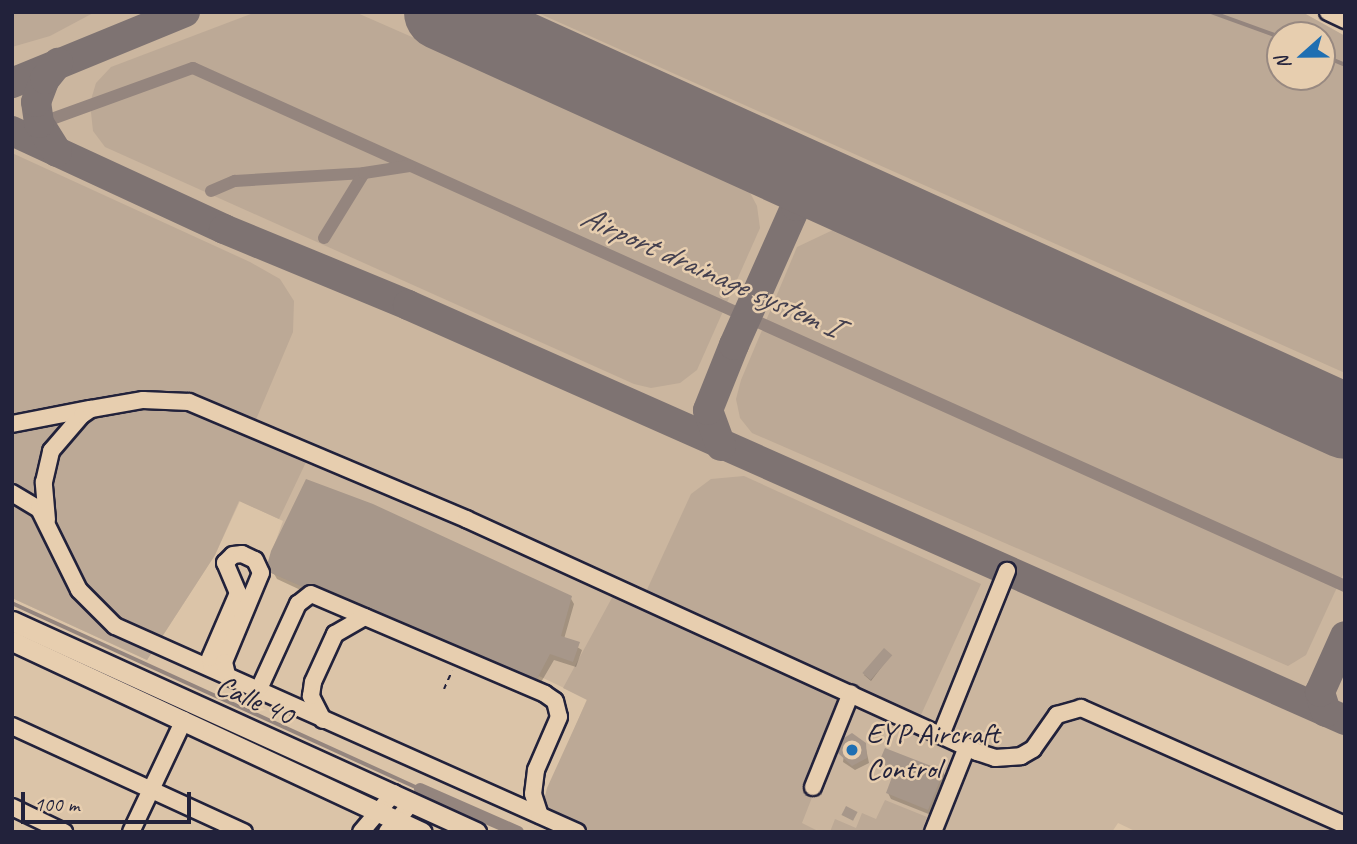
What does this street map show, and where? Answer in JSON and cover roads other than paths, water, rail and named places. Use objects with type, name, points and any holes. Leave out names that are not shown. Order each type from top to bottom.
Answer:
[{"type":"main road","name":"Calle 40","points":[[12,621],[476,832]]},
{"type":"main road","name":"Calle 40","points":[[12,641],[378,812],[392,826],[422,832]]},
{"type":"street","points":[[1328,12],[1345,20]]},
{"type":"street","points":[[12,424],[143,400],[189,402],[466,519],[995,758],[1021,756],[1033,749],[1056,715],[1081,708],[1345,825]]},
{"type":"street","points":[[47,520],[44,482],[51,452],[91,409]]},
{"type":"street","points":[[12,493],[34,504],[47,520],[79,590],[100,616],[323,720],[577,832]]},
{"type":"street","points":[[242,554],[255,560],[261,573],[219,671],[210,658],[238,593],[225,563],[233,555],[242,554]]},
{"type":"street","points":[[941,735],[1007,571]]},
{"type":"street","points":[[259,690],[306,596],[316,595],[458,657],[555,701],[558,722],[536,770],[533,794],[540,815]]},
{"type":"street","points":[[323,720],[311,696],[313,682],[335,634],[365,617]]},
{"type":"street","points":[[813,787],[852,693]]},
{"type":"street","points":[[131,832],[184,720]]},
{"type":"street","points":[[12,726],[244,832]]},
{"type":"street","points":[[933,832],[967,747]]},
{"type":"street","points":[[507,800],[536,770]]},
{"type":"street","points":[[361,832],[394,793]]},
{"type":"street","points":[[392,826],[412,802]]},
{"type":"street","points":[[12,807],[64,832]]},
{"type":"waterway","points":[[1211,12],[1266,32]]},
{"type":"waterway","points":[[1336,61],[1345,65]]},
{"type":"waterway","name":"Airport drainage system I","points":[[49,120],[193,68],[1345,586]]},
{"type":"waterway","points":[[20,131],[30,127]]},
{"type":"waterway","points":[[324,238],[364,173],[409,166]]},
{"type":"waterway","points":[[211,191],[235,181],[364,173]]},
{"type":"waterway","points":[[12,603],[420,789]]},
{"type":"waterway","points":[[420,789],[518,832]]},
{"type":"place","name":"EYP Aircraft Control","points":[[852,750]]}]
